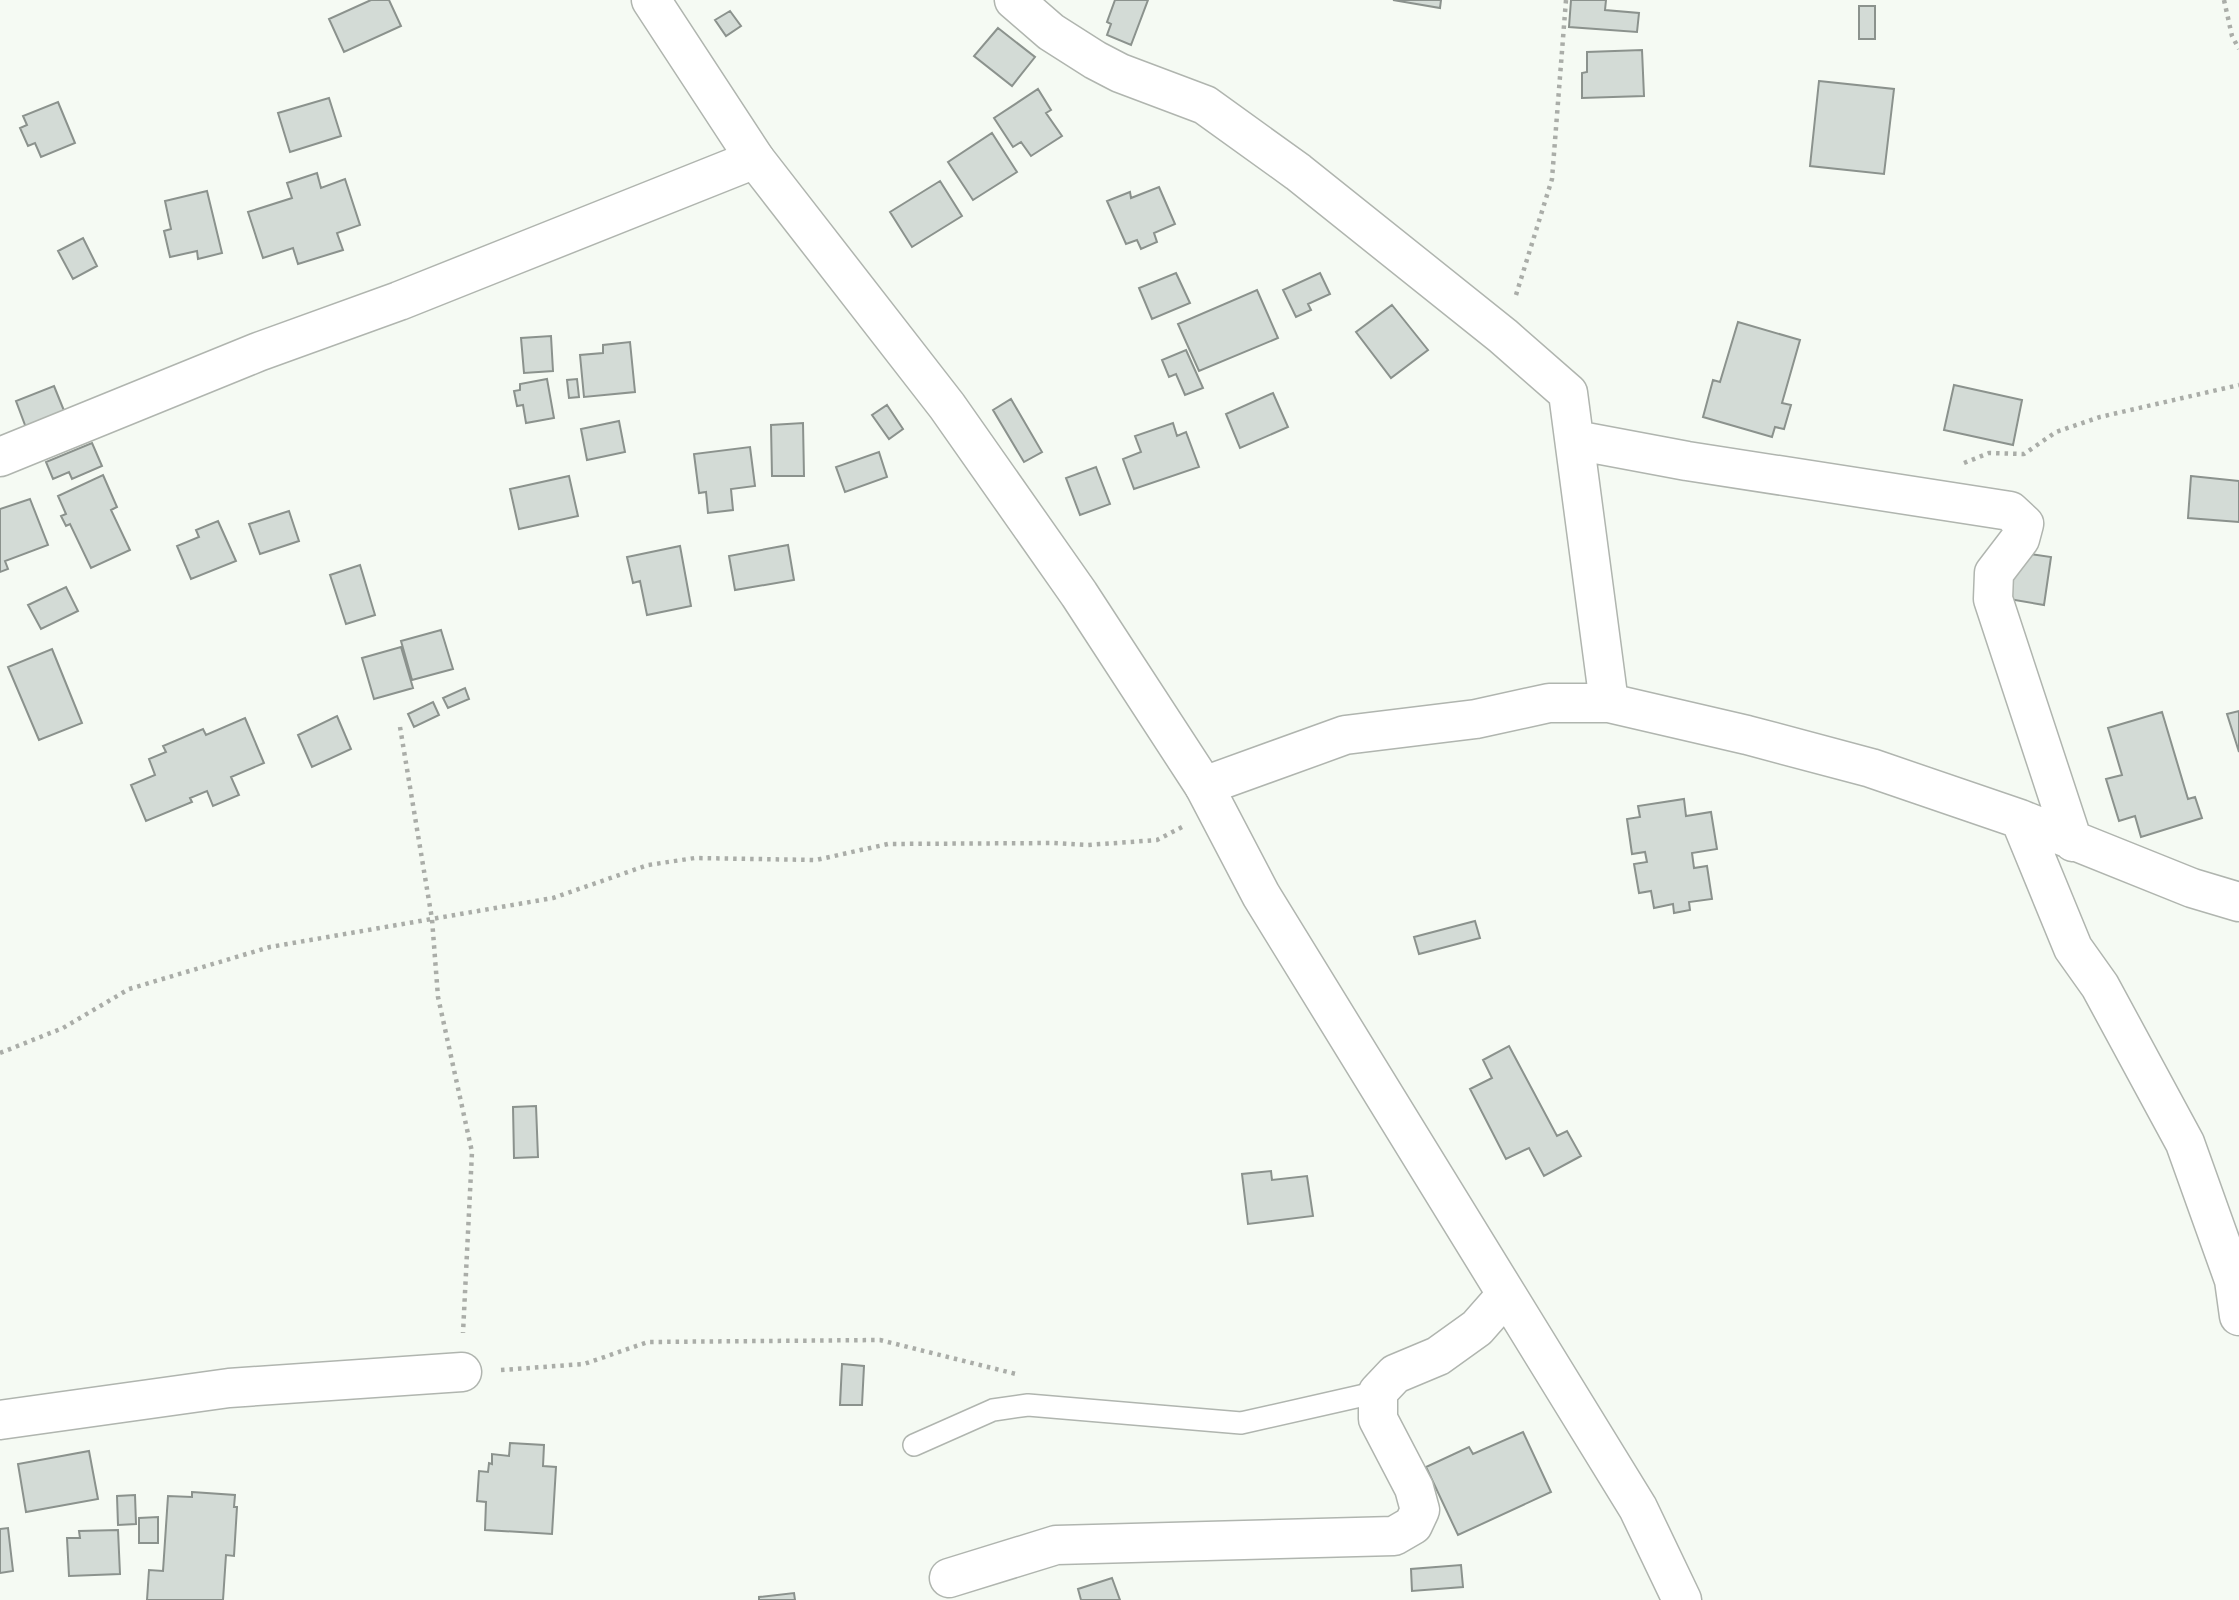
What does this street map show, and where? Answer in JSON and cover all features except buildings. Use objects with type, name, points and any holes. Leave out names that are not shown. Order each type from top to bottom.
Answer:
[{"type":"street","points":[[651,0],[755,159],[947,406],[1079,594],[1210,798],[1261,895],[1638,1508],[1682,1600]]},
{"type":"street","points":[[1014,0],[1051,32],[1095,60],[1120,73],[1205,106],[1298,172],[1503,336],[1568,393],[1609,703]]},
{"type":"street","points":[[0,457],[258,352],[399,301],[755,159]]},
{"type":"street","points":[[1575,440],[1687,461],[2010,511],[2024,524],[2020,539],[1994,573],[1993,599],[2073,842]]},
{"type":"street","points":[[1210,798],[1345,735],[1476,719],[1549,703],[1609,703],[1748,735],[1871,768],[2020,819],[2192,888],[2239,902]]},
{"type":"street","points":[[2020,819],[2073,948],[2099,986],[2185,1143],[2234,1280],[2239,1316]]},
{"type":"street","points":[[949,1578],[1056,1545],[1394,1535],[1413,1525],[1419,1510],[1414,1488],[1378,1419],[1378,1392],[1395,1374],[1438,1356],[1477,1328],[1506,1295]]},
{"type":"street","points":[[0,1420],[229,1388],[461,1372]]},
{"type":"lane","points":[[914,1445],[993,1410],[1028,1405],[1241,1423],[1378,1392]]},
{"type":"path","points":[[1503,336],[1552,179],[1566,0]]},
{"type":"path","points":[[2224,0],[2232,36],[2239,49]]},
{"type":"path","points":[[1952,468],[1989,453],[2024,454],[2056,432],[2099,417],[2239,385]]},
{"type":"path","points":[[400,727],[432,919],[438,997],[472,1152],[461,1372],[584,1364],[648,1342],[880,1340],[1022,1376]]},
{"type":"path","points":[[0,1054],[63,1028],[129,989],[270,947],[553,898],[648,865],[695,858],[816,860],[888,844],[1088,845],[1157,840],[1210,798]]}]
